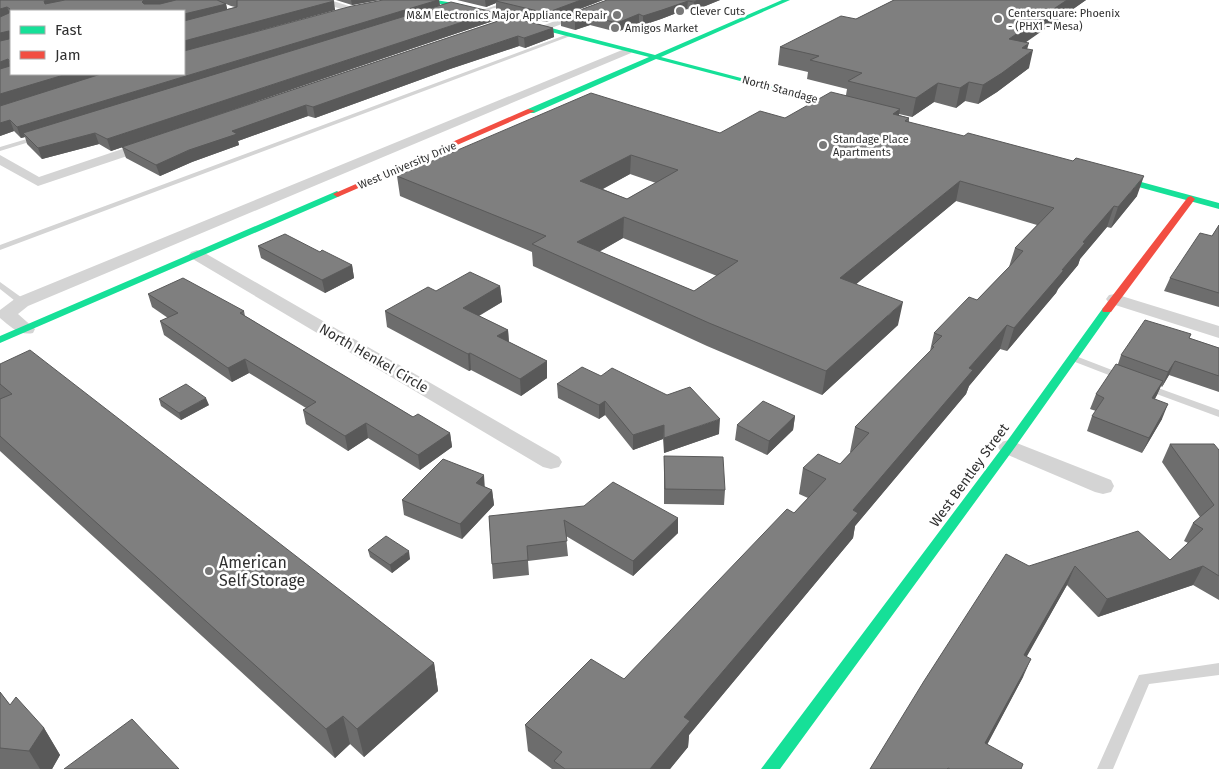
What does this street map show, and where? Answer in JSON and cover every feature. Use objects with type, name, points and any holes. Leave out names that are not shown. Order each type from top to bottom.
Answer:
[{"type":"street","points":[[320,0],[352,10]]},
{"type":"street","points":[[333,15],[404,0]]},
{"type":"street","name":"North Standage","points":[[428,0],[481,11],[627,51],[675,61],[867,112]]},
{"type":"street","points":[[542,28],[618,0]]},
{"type":"street","name":"West University Drive","points":[[0,340],[787,0]]},
{"type":"street","points":[[490,28],[512,20]]},
{"type":"street","name":"West University Drive","points":[[26,329],[3,315],[22,302],[627,51]]},
{"type":"street","points":[[0,159],[38,182],[161,140]]},
{"type":"street","points":[[1089,171],[1219,206]]},
{"type":"street","name":"West Bentley Street","points":[[770,769],[1191,198]]},
{"type":"street","name":"North Henkel Circle","points":[[197,255],[551,462]]},
{"type":"street","points":[[1115,299],[1219,332]]},
{"type":"street","points":[[1009,447],[1103,486]]},
{"type":"lane","points":[[481,11],[517,0]]},
{"type":"lane","points":[[441,11],[459,6]]},
{"type":"lane","points":[[0,248],[570,35]]},
{"type":"lane","points":[[0,150],[47,135]]},
{"type":"lane","points":[[0,285],[22,302]]},
{"type":"lane","points":[[1072,358],[1219,414]]},
{"type":"lane","points":[[1105,769],[1144,679],[1219,669]]},
{"type":"building","points":[[0,0],[48,0],[44,1],[45,4],[65,0],[144,0],[142,2],[144,4],[160,4],[176,0],[217,0],[226,4],[185,14],[185,10],[10,10],[10,62],[8,59],[0,62],[0,41],[9,39],[9,31],[0,33],[0,17],[9,13],[10,9],[7,7],[0,9]]},
{"type":"building","points":[[237,0],[334,1],[185,41],[185,21],[237,7]]},
{"type":"building","points":[[383,0],[438,0],[17,127],[10,120],[0,123],[0,106],[98,75],[185,75],[185,51],[352,6]]},
{"type":"building","points":[[581,0],[546,13],[496,1]]},
{"type":"building","points":[[607,0],[698,0],[694,2],[688,1],[643,16],[639,14],[617,23],[590,16],[575,21],[561,17]]},
{"type":"building","points":[[894,0],[1067,0],[1009,39],[1029,43],[1022,48],[1033,50],[1002,73],[983,85],[969,82],[960,88],[938,83],[916,98],[848,81],[862,73],[810,60],[819,56],[780,47],[841,16],[856,19]]},
{"type":"building","points":[[451,2],[493,12],[107,139],[95,133],[38,148],[23,133]]},
{"type":"building","points":[[510,17],[553,28],[524,38],[518,36],[313,107],[306,105],[232,131],[237,134],[189,150],[156,165],[122,147]]},
{"type":"building","points":[[10,66],[10,75],[64,75],[0,94],[0,69]]},
{"type":"building","points":[[831,92],[900,109],[893,114],[909,118],[905,121],[964,136],[968,133],[1073,161],[1076,158],[1144,176],[1118,207],[1114,206],[1083,242],[1085,243],[1062,270],[1064,270],[1014,328],[1007,325],[969,368],[973,370],[853,510],[858,513],[684,717],[690,721],[650,769],[565,769],[554,761],[562,752],[525,725],[591,659],[624,679],[787,509],[794,513],[826,479],[803,468],[818,454],[840,464],[869,433],[855,427],[934,347],[932,346],[942,336],[934,333],[969,297],[977,300],[1009,267],[1023,251],[1015,248],[1054,208],[960,181],[840,278],[903,302],[826,371],[709,323],[532,244],[546,236],[397,176],[591,93],[720,133],[760,111],[785,118]],"holes":[[[631,155],[678,170],[627,199],[580,181]],[[624,217],[738,261],[694,291],[577,242]]]},
{"type":"building","points":[[1219,225],[1219,293],[1170,278],[1200,233],[1212,236]]},
{"type":"building","points":[[285,234],[320,252],[322,250],[352,265],[322,280],[258,246]]},
{"type":"building","points":[[470,272],[500,286],[463,308],[508,330],[497,336],[547,361],[520,379],[385,311],[428,287],[436,291]]},
{"type":"building","points":[[183,278],[244,311],[240,313],[413,417],[418,414],[450,433],[418,455],[366,423],[345,436],[303,410],[316,402],[245,359],[228,368],[160,321],[178,313],[148,294]]},
{"type":"building","points":[[1145,320],[1191,334],[1189,338],[1219,348],[1219,376],[1175,361],[1168,372],[1121,355]]},
{"type":"building","name":"American Self Storage","points":[[30,350],[434,663],[357,729],[343,716],[326,729],[0,436],[0,399],[12,394],[0,384],[0,364]]},
{"type":"building","points":[[1116,364],[1163,381],[1152,398],[1168,404],[1149,438],[1092,416],[1104,398],[1096,394]]},
{"type":"building","points":[[582,367],[601,376],[612,368],[667,395],[690,387],[720,419],[664,438],[664,425],[633,435],[605,401],[599,405],[557,384]]},
{"type":"building","points":[[186,384],[206,398],[179,413],[159,399]]},
{"type":"building","points":[[763,401],[795,416],[769,441],[737,425]]},
{"type":"building","points":[[1170,444],[1214,444],[1219,450],[1219,576],[1203,566],[1107,599],[1075,566],[1024,655],[1031,659],[985,743],[1023,764],[1021,769],[870,769],[1006,554],[1029,566],[1138,531],[1170,560],[1203,529],[1193,523],[1214,505]]},
{"type":"building","points":[[664,456],[723,457],[725,490],[665,489]]},
{"type":"building","points":[[443,459],[484,475],[476,483],[492,490],[460,524],[402,500]]},
{"type":"building","points":[[613,482],[678,518],[633,561],[564,520],[567,541],[527,546],[528,560],[492,564],[489,516],[584,506]]},
{"type":"building","points":[[386,536],[409,551],[390,565],[368,550]]},
{"type":"building","points":[[0,692],[10,705],[16,697],[44,728],[29,751],[0,748]]},
{"type":"building","points":[[132,719],[179,769],[64,769]]},
{"type":"traffic: fast","points":[[428,0],[459,6],[855,109]]},
{"type":"traffic: fast","points":[[531,111],[787,0]]},
{"type":"traffic: fast","points":[[1105,175],[1219,206]]},
{"type":"traffic: fast","points":[[0,340],[337,194]]},
{"type":"traffic: fast","points":[[770,769],[1009,447],[1107,310]]},
{"type":"traffic: jam","points":[[337,194],[531,111]]},
{"type":"traffic: jam","points":[[1107,310],[1191,199]]},
{"type":"place","name":"Clever Cuts","points":[[680,11]]},
{"type":"place","name":"M&M Electronics Major Appliance Repair","points":[[617,15]]},
{"type":"place","name":"Centersquare: Phoenix - (PHX1 - Mesa)","points":[[998,19]]},
{"type":"place","name":"Amigos Market","points":[[615,28]]},
{"type":"place","name":"Standage Place Apartments","points":[[823,145]]},
{"type":"place","name":"American Self Storage","points":[[209,571]]}]
